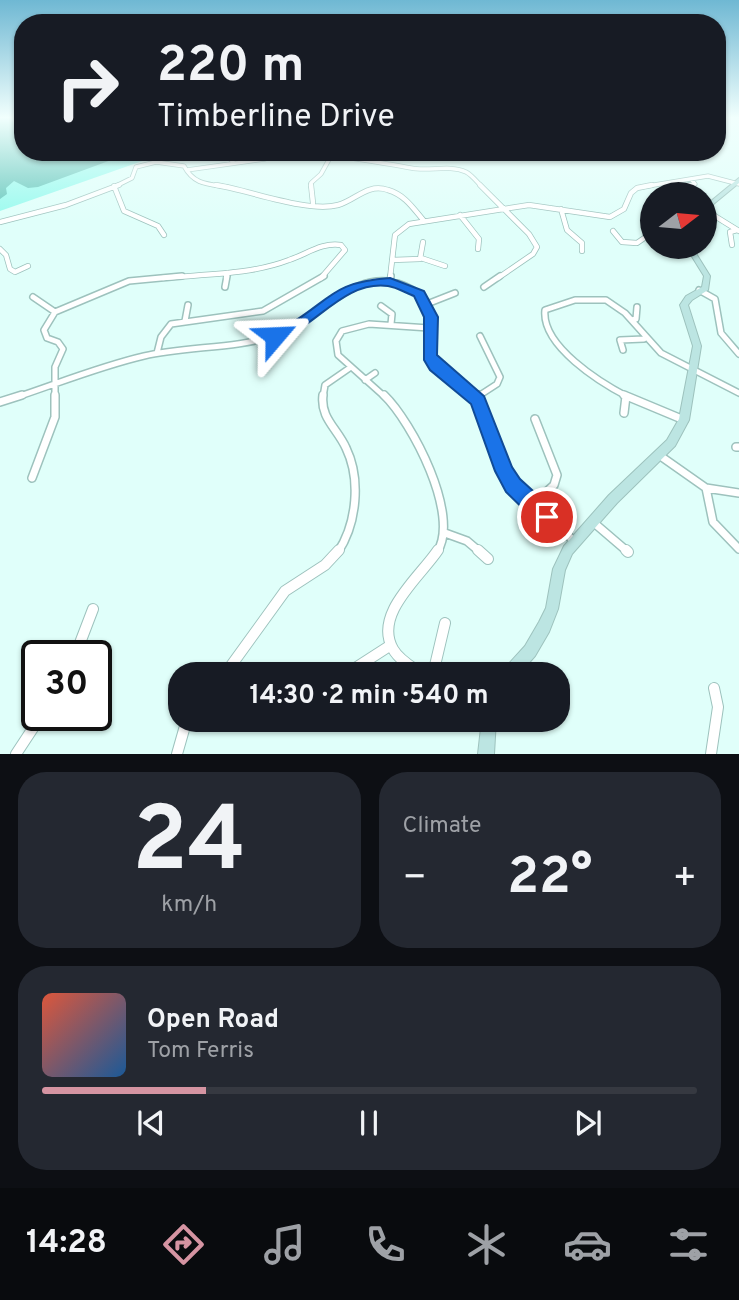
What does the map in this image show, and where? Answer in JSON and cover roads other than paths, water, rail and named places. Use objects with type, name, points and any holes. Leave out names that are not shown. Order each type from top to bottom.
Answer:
[{"type":"street","points":[[187,170],[244,161]]},
{"type":"street","points":[[313,203],[311,183],[321,174],[327,161]]},
{"type":"street","points":[[356,161],[395,163],[413,169],[463,171],[504,208],[532,237],[536,250],[484,287]]},
{"type":"street","points":[[0,222],[66,205],[114,186],[128,180],[136,167],[145,163],[179,164],[192,178],[203,184],[244,189],[278,202],[340,205],[366,190],[383,188],[405,198],[424,220]]},
{"type":"street","points":[[390,282],[397,230],[424,220],[529,205],[610,217],[624,209],[631,193],[637,188],[713,176],[738,182]]},
{"type":"street","points":[[718,198],[738,182]]},
{"type":"street","points":[[114,186],[124,211],[158,226],[164,235]]},
{"type":"street","points":[[561,209],[566,228],[582,243],[582,251]]},
{"type":"street","points":[[460,215],[478,239],[478,249]]},
{"type":"street","points":[[718,217],[738,230]]},
{"type":"street","points":[[732,245],[730,232],[738,230]]},
{"type":"street","points":[[613,231],[622,242],[640,241]]},
{"type":"street","points":[[421,258],[423,242]]},
{"type":"street","points":[[32,478],[55,417],[55,368],[63,349],[58,342],[47,338],[44,330],[55,312],[135,279],[227,273],[267,266],[297,258],[324,244],[336,243],[345,250],[323,277],[263,311],[185,321],[166,328],[157,354]]},
{"type":"street","points":[[0,249],[6,255],[10,269],[15,272],[28,266]]},
{"type":"street","points":[[392,260],[421,258],[445,266]]},
{"type":"street","points":[[520,662],[544,627],[552,609],[559,569],[575,542],[659,455],[684,420],[697,346],[684,305],[699,290],[705,288],[707,276],[696,259]]},
{"type":"street","points":[[267,266],[271,275]]},
{"type":"street","points":[[225,287],[227,273]]},
{"type":"street","points":[[0,402],[157,354],[275,336],[305,322],[350,288],[370,282],[390,282],[419,293],[427,304],[431,317],[427,345],[436,366],[476,397],[484,410],[505,471],[532,505],[575,542]]},
{"type":"street","points":[[100,285],[106,291]]},
{"type":"street","points":[[699,290],[715,299],[721,333],[739,354]]},
{"type":"street","points":[[427,304],[455,293]]},
{"type":"street","points":[[684,420],[626,396],[595,379],[565,355],[543,313],[553,304],[598,296],[615,302],[632,320],[644,339],[660,352],[739,393]]},
{"type":"street","points":[[33,297],[55,312]]},
{"type":"street","points":[[185,321],[188,305]]},
{"type":"street","points":[[382,306],[392,314],[391,324]]},
{"type":"street","points":[[632,320],[636,319],[637,307]]},
{"type":"street","points":[[407,662],[391,645],[388,629],[394,607],[438,551],[445,533],[440,501],[412,430],[404,417],[338,355],[335,348],[338,336],[353,325],[391,324],[429,328]]},
{"type":"street","points":[[476,397],[497,384],[500,377],[480,336]]},
{"type":"street","points":[[622,350],[620,340],[644,339]]},
{"type":"street","points":[[238,662],[285,590],[337,556],[349,534],[353,469],[349,452],[324,418],[321,403],[326,385],[351,367]]},
{"type":"street","points":[[365,380],[375,373]]},
{"type":"street","points":[[624,414],[626,396]]},
{"type":"street","points":[[532,505],[554,485],[557,474],[535,419]]},
{"type":"street","points":[[659,455],[706,488],[739,493]]},
{"type":"street","points":[[706,488],[713,522],[739,549]]},
{"type":"street","points":[[593,522],[628,552]]},
{"type":"street","points":[[445,533],[467,541],[488,559]]},
{"type":"street","points":[[81,640],[93,609]]},
{"type":"street","points":[[436,662],[445,623]]},
{"type":"street","points":[[365,662],[391,645]]},
{"type":"street","points":[[711,754],[718,708],[714,688]]},
{"type":"street","points":[[16,754],[31,731]]},
{"type":"street","points":[[177,754],[181,732]]},
{"type":"street","points":[[486,754],[487,732]]}]
